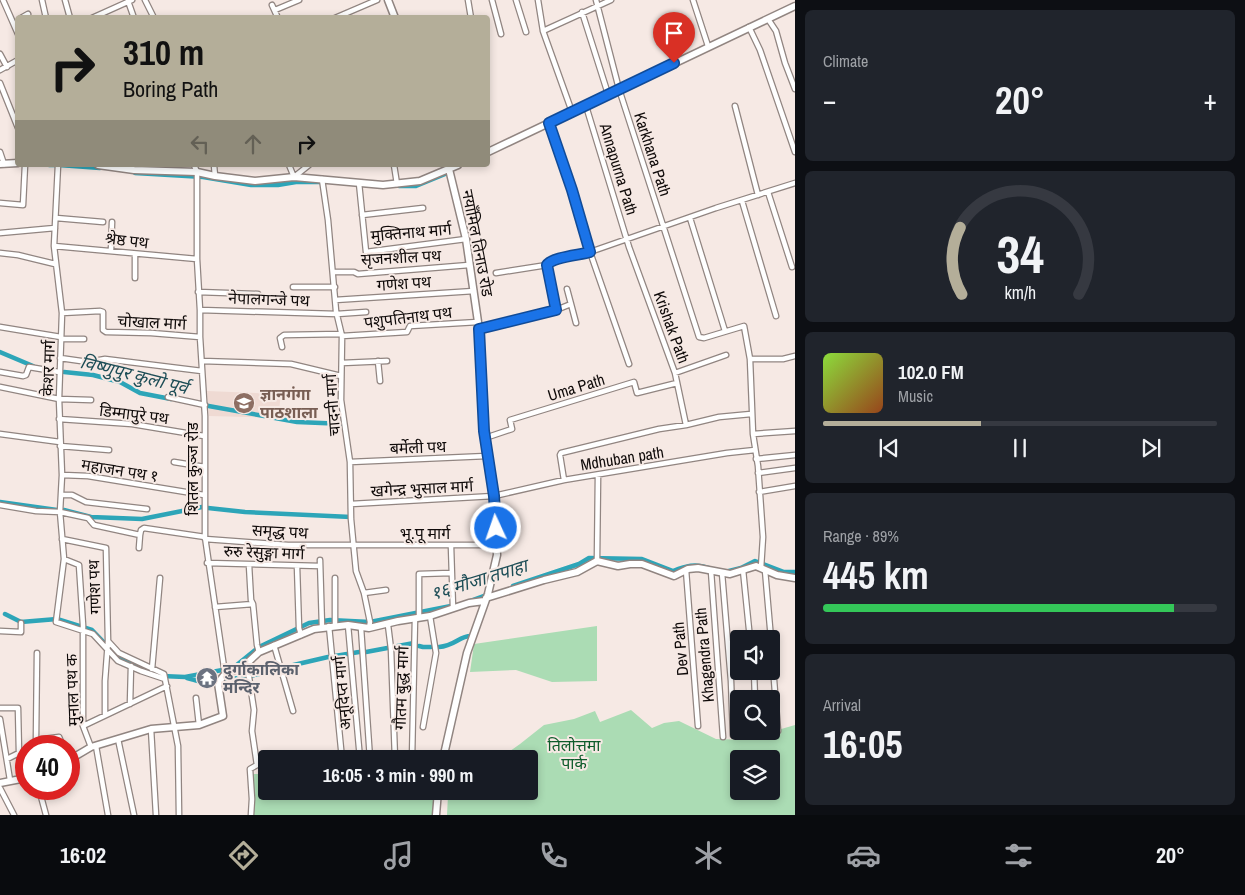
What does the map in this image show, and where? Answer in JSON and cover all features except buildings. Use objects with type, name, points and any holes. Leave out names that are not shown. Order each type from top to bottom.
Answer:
[{"type":"street","points":[[3,0],[15,16]]},
{"type":"street","points":[[42,0],[45,15]]},
{"type":"street","points":[[65,0],[69,15]]},
{"type":"street","points":[[110,0],[113,7]]},
{"type":"street","points":[[98,15],[130,0],[133,15]]},
{"type":"street","points":[[145,0],[152,15]]},
{"type":"street","points":[[276,15],[273,8],[300,0]]},
{"type":"street","points":[[343,15],[377,0]]},
{"type":"street","points":[[388,0],[394,15]]},
{"type":"street","points":[[468,0],[470,15]]},
{"type":"street","points":[[492,0],[501,34]]},
{"type":"street","points":[[516,0],[526,32]]},
{"type":"street","points":[[538,0],[543,31],[572,112]]},
{"type":"street","name":"Karkhana Path","points":[[596,0],[619,89],[699,337],[704,338],[725,331]]},
{"type":"street","points":[[543,31],[611,0]]},
{"type":"street","points":[[693,0],[708,46]]},
{"type":"street","points":[[490,151],[795,6]]},
{"type":"street","points":[[582,12],[608,94]]},
{"type":"street","points":[[768,19],[776,31],[795,89]]},
{"type":"street","points":[[749,27],[760,50],[795,152]]},
{"type":"street","points":[[0,54],[7,67]]},
{"type":"street","points":[[0,70],[15,63]]},
{"type":"street","points":[[0,83],[15,120]]},
{"type":"street","name":"Annapurna Path","points":[[586,106],[628,239]]},
{"type":"street","points":[[735,106],[758,195]]},
{"type":"street","points":[[549,123],[572,190],[590,252],[629,364]]},
{"type":"street","points":[[0,152],[2,164],[15,163]]},
{"type":"street","points":[[0,203],[23,205],[25,167]]},
{"type":"street","name":"केशर मार्ग","points":[[58,167],[54,246],[62,313],[59,372],[62,474],[60,512]]},
{"type":"street","points":[[134,167],[196,172],[255,181],[294,177],[383,185],[420,181],[449,167]]},
{"type":"street","name":"शितल कुञ्ज रोड","points":[[195,167],[198,292],[205,405],[205,538],[224,674]]},
{"type":"street","points":[[214,167],[215,176]]},
{"type":"street","points":[[290,167],[294,177]]},
{"type":"street","points":[[294,177],[306,167]]},
{"type":"street","points":[[394,167],[397,184]]},
{"type":"street","name":"नयाँमिल तिनाउ रोड","points":[[445,750],[467,653],[486,598],[497,555],[494,496],[485,438],[474,291],[466,239],[449,167]]},
{"type":"street","name":"चादनी मार्ग","points":[[322,181],[335,300],[342,335],[342,400],[350,462],[351,519],[356,571],[364,592],[370,622],[369,628]]},
{"type":"street","name":"मुक्तिनाथ मार्ग","points":[[359,184],[366,252],[466,239]]},
{"type":"street","points":[[496,273],[547,265],[554,259],[590,252],[793,184],[795,192]]},
{"type":"street","points":[[768,192],[792,267]]},
{"type":"street","points":[[742,201],[776,316]]},
{"type":"street","points":[[362,215],[423,208]]},
{"type":"street","points":[[56,218],[103,222]]},
{"type":"street","points":[[690,218],[725,331],[744,326],[750,359],[751,414],[760,492],[763,569],[770,630]]},
{"type":"street","points":[[111,250],[112,222]]},
{"type":"street","points":[[0,233],[55,228]]},
{"type":"street","name":"Krishak Path","points":[[628,239],[675,373],[686,425]]},
{"type":"street","name":"श्रेष्ठ पथ","points":[[54,246],[197,259]]},
{"type":"street","points":[[0,254],[18,255],[55,264]]},
{"type":"street","points":[[134,278],[135,254]]},
{"type":"street","name":"सृजनशील पथ","points":[[333,272],[354,272],[358,274],[469,265]]},
{"type":"street","points":[[547,265],[556,310]]},
{"type":"street","points":[[292,287],[335,287]]},
{"type":"street","points":[[567,289],[576,323]]},
{"type":"street","name":"गणेश पथ","points":[[335,300],[474,291]]},
{"type":"street","points":[[198,292],[258,294]]},
{"type":"street","name":"पशुपतिनाथ पथ","points":[[282,347],[280,338],[284,335],[407,332],[410,326],[478,326],[556,310],[571,304]]},
{"type":"street","name":"नेपालगन्जे पथ","points":[[200,310],[337,314],[366,312]]},
{"type":"street","name":"चोखाल मार्ग","points":[[62,313],[100,311],[102,312],[103,330],[106,332],[151,332],[200,337]]},
{"type":"street","points":[[0,327],[61,338],[84,339]]},
{"type":"street","points":[[675,373],[726,355]]},
{"type":"street","points":[[750,359],[783,359],[795,356]]},
{"type":"street","points":[[60,358],[88,362],[105,359],[202,371]]},
{"type":"street","points":[[342,364],[387,361]]},
{"type":"street","points":[[202,362],[291,364],[341,376]]},
{"type":"street","points":[[378,362],[380,382]]},
{"type":"street","points":[[0,372],[24,376],[28,366],[59,372]]},
{"type":"street","name":"Uma Path","points":[[485,438],[512,429],[510,420],[634,382],[637,393],[677,383]]},
{"type":"street","points":[[0,387],[59,398],[91,400]]},
{"type":"street","points":[[168,397],[205,405]]},
{"type":"street","points":[[564,480],[561,453],[659,428],[686,425],[720,417],[751,414]]},
{"type":"street","name":"डिम्मापुरे पथ","points":[[60,418],[132,424],[182,434],[204,436]]},
{"type":"street","points":[[753,434],[795,431]]},
{"type":"street","points":[[0,434],[109,450]]},
{"type":"street","name":"Mdhuban path","points":[[494,496],[564,480],[755,450]]},
{"type":"street","points":[[756,459],[795,455]]},
{"type":"street","name":"बर्मेली पथ","points":[[350,462],[487,456]]},
{"type":"street","points":[[174,462],[205,467]]},
{"type":"street","points":[[758,473],[795,468]]},
{"type":"street","name":"महाजन पथ १","points":[[62,474],[88,476],[204,495]]},
{"type":"street","points":[[597,561],[598,475]]},
{"type":"street","points":[[760,492],[795,486]]},
{"type":"street","points":[[62,495],[72,495],[86,502],[146,509]]},
{"type":"street","name":"खगेन्द्र भुसाल मार्ग","points":[[351,504],[494,496]]},
{"type":"street","points":[[0,505],[36,511],[60,512],[88,518],[94,526],[140,534],[140,548]]},
{"type":"street","name":"गणेश पथ","points":[[60,512],[64,559],[56,620],[82,628],[79,564],[64,559]]},
{"type":"street","name":"समृद्ध पथ","points":[[140,534],[144,528],[205,538],[288,546],[354,546]]},
{"type":"street","name":"गणेश पथ","points":[[62,540],[106,548],[108,641]]},
{"type":"street","name":"भू.पू मार्ग","points":[[354,546],[497,544]]},
{"type":"street","points":[[451,546],[453,604]]},
{"type":"street","points":[[320,560],[321,616],[330,625]]},
{"type":"street","points":[[80,754],[93,747],[151,729],[199,725],[223,716],[218,683],[224,674],[244,666],[260,652],[274,645],[314,629],[330,625],[369,628],[388,625],[418,615],[430,616],[453,604],[469,603],[577,572],[597,561],[618,566],[642,564],[674,576],[688,569],[698,568],[730,574],[756,566],[788,578],[795,578]]},
{"type":"street","name":"रुरु रेसुङ्गा मार्ग","points":[[208,563],[320,566]]},
{"type":"street","points":[[249,565],[251,600],[257,645],[260,652]]},
{"type":"street","points":[[297,566],[299,628],[301,635]]},
{"type":"street","name":"Dev Path","points":[[686,570],[698,726]]},
{"type":"street","points":[[743,570],[749,630]]},
{"type":"street","name":"Khagendra Path","points":[[711,571],[723,737]]},
{"type":"street","name":"गौतम बुद्ध मार्ग","points":[[412,750],[419,574],[451,573]]},
{"type":"street","points":[[722,573],[731,690]]},
{"type":"street","points":[[152,668],[160,578]]},
{"type":"street","points":[[335,578],[330,625],[341,750]]},
{"type":"street","points":[[364,592],[386,590]]},
{"type":"street","points":[[215,607],[253,604]]},
{"type":"street","points":[[423,727],[436,653],[430,616]]},
{"type":"street","points":[[0,631],[21,632],[21,623]]},
{"type":"street","name":"अनूदिप्त मार्ग","points":[[348,625],[359,750]]},
{"type":"street","points":[[388,625],[396,750]]},
{"type":"street","points":[[82,628],[93,634],[118,661],[165,676]]},
{"type":"street","name":"मुनाल पथ क","points":[[82,628],[83,726],[93,747],[108,815]]},
{"type":"street","points":[[361,628],[369,750]]},
{"type":"street","points":[[106,715],[105,681],[108,641]]},
{"type":"street","points":[[108,641],[119,653],[165,676],[178,746],[179,815]]},
{"type":"street","points":[[274,645],[293,711]]},
{"type":"street","points":[[36,735],[37,653]]},
{"type":"street","points":[[130,704],[131,666]]},
{"type":"street","points":[[244,666],[249,677],[254,710],[252,732],[257,765],[250,769],[251,815]]},
{"type":"street","points":[[83,726],[167,686]]},
{"type":"street","points":[[196,698],[199,725]]},
{"type":"street","points":[[0,708],[18,708],[19,753],[6,759]]},
{"type":"street","points":[[0,719],[10,780]]},
{"type":"street","points":[[151,729],[156,815]]},
{"type":"street","points":[[118,739],[134,815]]},
{"type":"street","points":[[0,783],[15,779]]},
{"type":"street","points":[[0,788],[14,815]]},
{"type":"street","points":[[42,800],[46,815]]},
{"type":"street","points":[[436,815],[437,800]]},
{"type":"shaded area","name":"ज्ञानगंगा पाठशाला","points":[[207,391],[281,394],[278,418],[209,416]]},
{"type":"green space","points":[[597,626],[597,681],[552,682],[516,670],[470,672],[474,644]]},
{"type":"green space","name":"तिलोत्तमा पार्क","points":[[631,710],[652,728],[664,723],[679,721],[716,739],[730,740],[780,740],[780,729],[795,725],[795,815],[447,815],[448,800],[538,800],[538,750],[512,750],[544,725],[574,719],[595,711],[600,722]]},
{"type":"green space","points":[[253,774],[258,774],[258,800],[437,800],[436,815],[253,815]]},
{"type":"waterway","points":[[86,167],[100,168]]},
{"type":"waterway","points":[[399,186],[416,186],[450,172]]},
{"type":"waterway","points":[[135,173],[203,177],[251,185],[321,182]]},
{"type":"waterway","name":"विष्णुपुर कुलो पूर्व","points":[[0,352],[33,366]]},
{"type":"waterway","name":"विष्णुपुर कुलो पूर्व","points":[[64,372],[93,375],[120,382],[140,393],[171,399]]},
{"type":"waterway","name":"विष्णुपुर कुलो पूर्व","points":[[203,405],[297,422],[345,424]]},
{"type":"waterway","points":[[0,502],[57,510]]},
{"type":"waterway","points":[[64,510],[91,517],[142,519],[202,507]]},
{"type":"waterway","points":[[208,508],[245,512],[351,517]]},
{"type":"waterway","name":"१६ मौजा तपाहा","points":[[513,586],[579,564],[589,558],[642,559],[673,571],[691,566],[709,568]]},
{"type":"waterway","name":"१६ मौजा तपाहा","points":[[725,572],[741,568],[755,561],[784,572],[795,572]]},
{"type":"waterway","name":"१६ मौजा तपाहा","points":[[470,601],[489,594]]},
{"type":"waterway","name":"१६ मौजा तपाहा","points":[[162,676],[185,677],[233,668],[259,647],[309,623],[330,620],[370,622],[456,605]]},
{"type":"waterway","name":"१६ मौजा तपाहा","points":[[5,614],[21,622],[57,619],[92,630],[117,656],[150,673]]},
{"type":"waterway","points":[[439,647],[471,636]]},
{"type":"waterway","points":[[366,652],[414,643]]},
{"type":"waterway","points":[[419,646],[431,647]]},
{"type":"waterway","points":[[335,656],[359,652]]},
{"type":"waterway","points":[[285,667],[328,657]]},
{"type":"waterway","points":[[187,678],[206,682],[227,680],[278,669]]},
{"type":"place","name":"ज्ञानगंगा पाठशाला","points":[[244,403]]},
{"type":"place","name":"दुर्गाकालिका मन्दिर","points":[[207,678]]},
{"type":"route","points":[[496,528],[494,496],[484,431],[479,329],[556,310],[547,265],[554,259],[569,258],[590,252],[572,190],[549,123],[674,63]]}]
